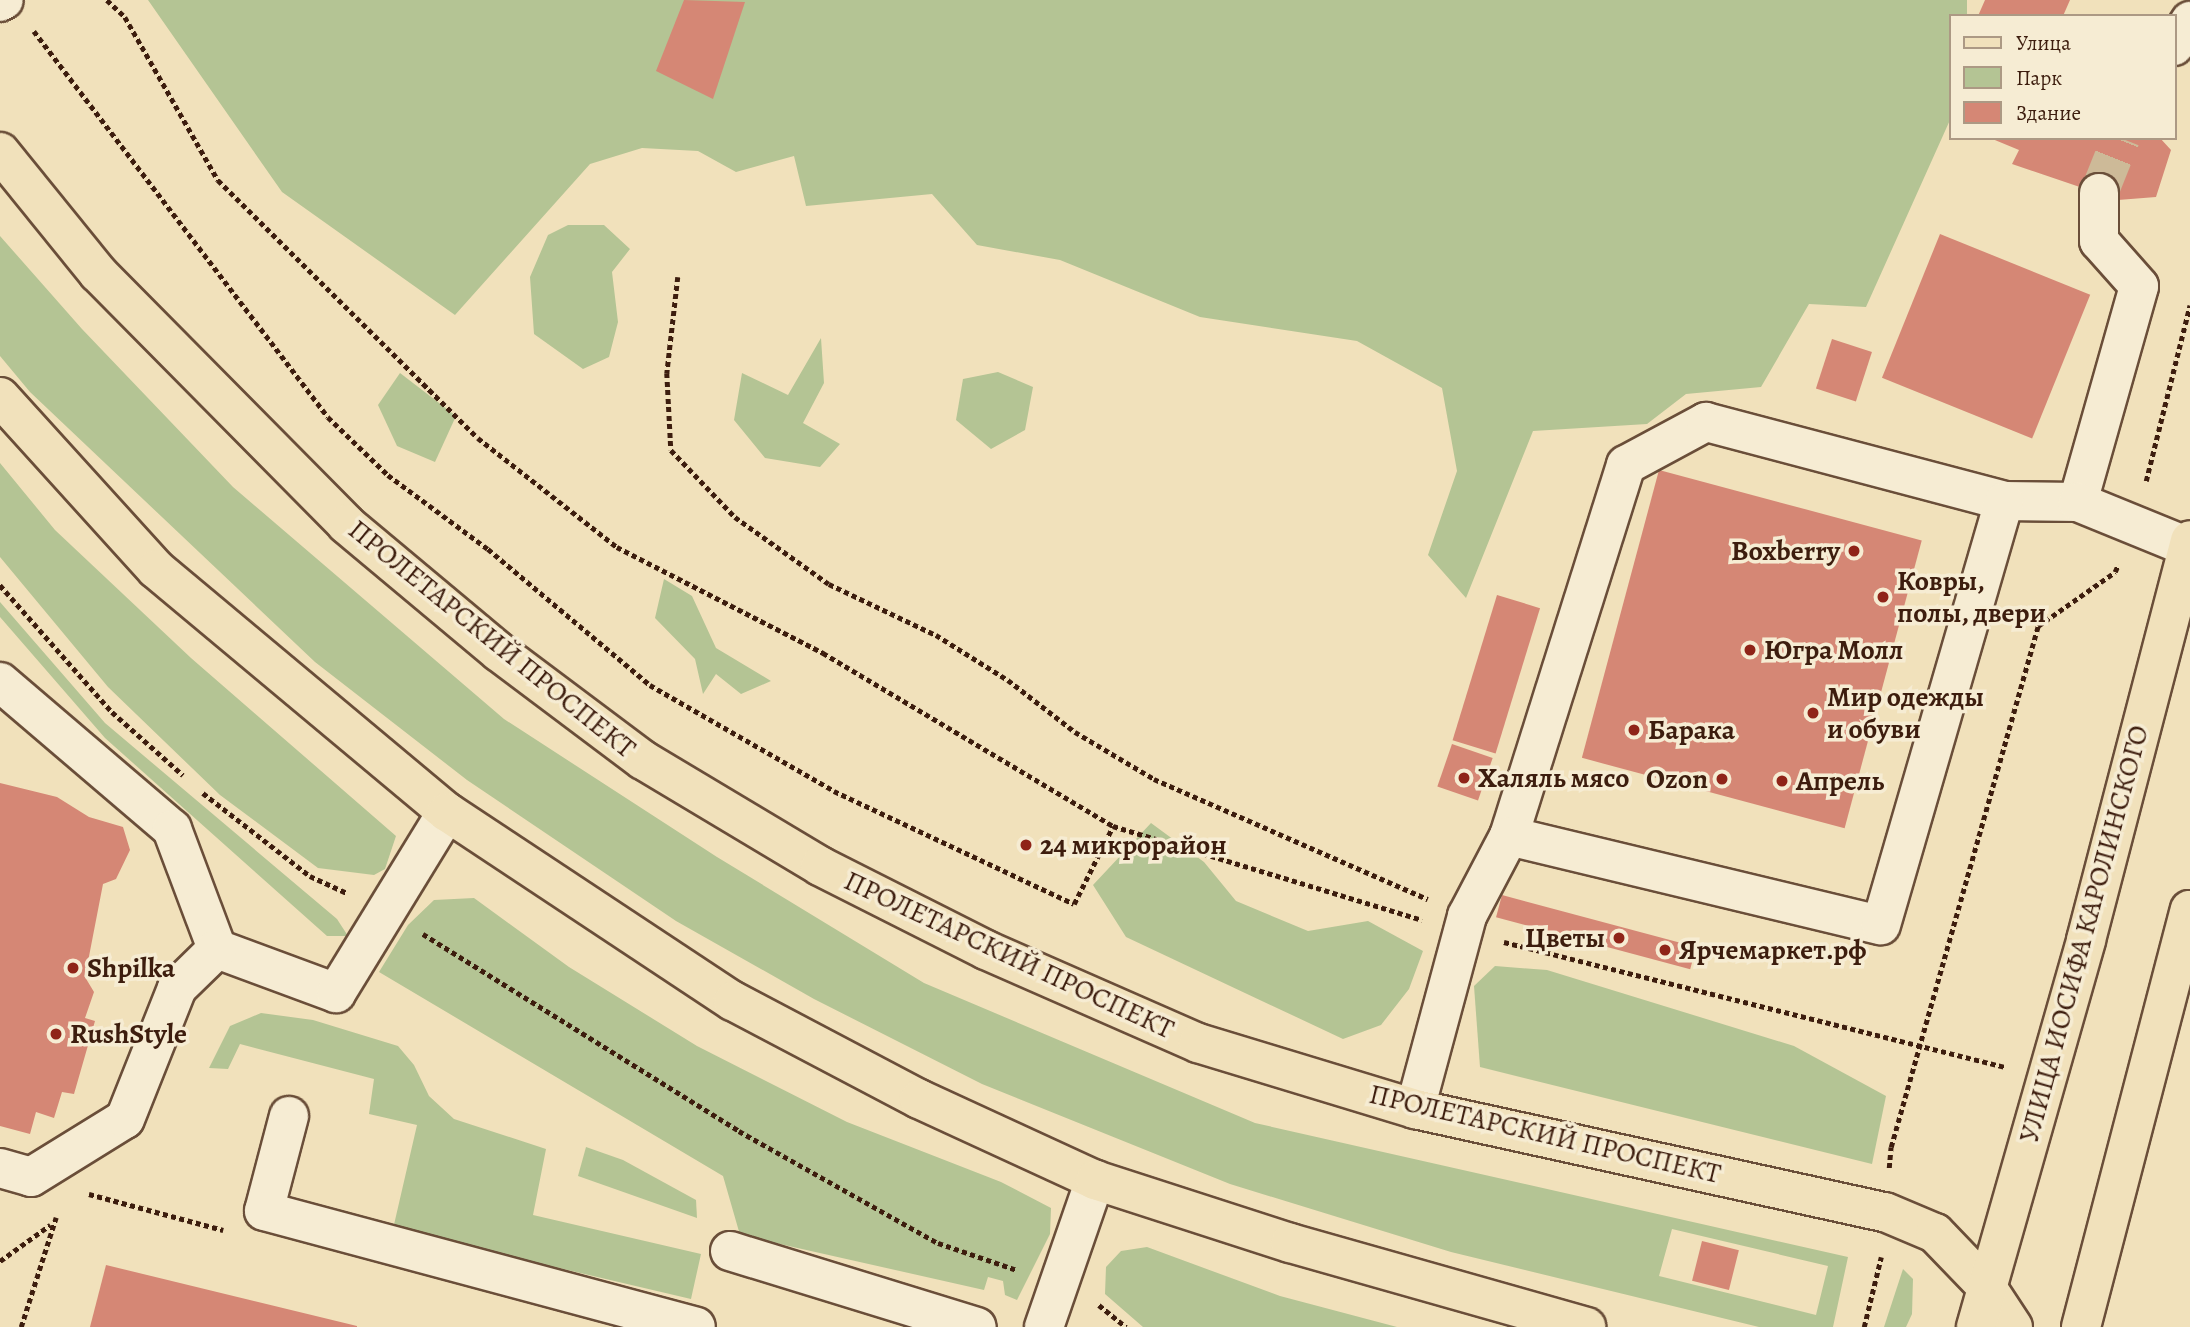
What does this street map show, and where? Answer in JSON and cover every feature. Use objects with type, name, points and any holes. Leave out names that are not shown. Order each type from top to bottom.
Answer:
[{"type":"main road","name":"ПРОЛЕТАРСКИЙ ПРОСПЕКТ","points":[[0,152],[97,273],[345,524],[499,652],[643,760],[820,866],[986,950],[1198,1043],[1415,1109],[1885,1212],[1936,1233],[1986,1286],[2013,1327]]},
{"type":"main road","points":[[0,397],[156,569],[447,812],[733,1001],[919,1099],[1095,1180],[1290,1243],[1586,1327]]},
{"type":"main road","name":"УЛИЦА ИОСИФА КАРОЛИНСКОГО","points":[[1976,1327],[2046,1078],[2189,544]]},
{"type":"main road","points":[[2081,1327],[2190,910]]},
{"type":"lane","points":[[2176,44],[2190,21]]},
{"type":"lane","points":[[2078,502],[2139,286],[2099,241],[2099,193]]},
{"type":"lane","points":[[1415,1109],[1466,924],[1509,836],[1626,465],[1706,422],[2004,501],[2078,502],[2189,544]]},
{"type":"lane","points":[[1509,836],[1881,925],[2004,501]]},
{"type":"lane","points":[[0,682],[172,829],[217,949],[336,993],[447,812]]},
{"type":"lane","points":[[0,1168],[31,1177],[125,1119],[177,988],[217,949]]},
{"type":"lane","points":[[289,1116],[264,1212],[696,1327]]},
{"type":"lane","points":[[1044,1327],[1095,1180]]},
{"type":"lane","points":[[730,1251],[977,1327]]},
{"type":"path","points":[[107,0],[125,17],[218,180],[478,438],[617,547],[823,653],[1113,826],[1466,924],[2046,1078]]},
{"type":"path","points":[[10,8],[328,417],[388,475],[488,549],[650,685],[834,790],[1074,904],[1113,826]]},
{"type":"path","points":[[678,277],[667,373],[671,450],[735,517],[829,584],[936,635],[1008,680],[1075,732],[1154,779],[1466,924]]},
{"type":"path","points":[[1923,1045],[2038,626],[2115,572],[2135,522],[2190,305]]},
{"type":"path","points":[[0,585],[112,712],[202,792],[310,876],[387,912],[739,1131],[938,1243],[1059,1284],[1106,1308],[1126,1327]]},
{"type":"path","points":[[0,1261],[50,1224],[58,1213]]},
{"type":"path","points":[[21,1327],[50,1224]]},
{"type":"green space","points":[[148,0],[1967,0],[1967,14],[1948,14],[1948,124],[1866,307],[1809,304],[1761,387],[1686,394],[1647,424],[1533,431],[1466,598],[1428,555],[1457,471],[1442,388],[1357,341],[1200,317],[1060,260],[977,245],[932,194],[806,206],[794,156],[736,172],[698,151],[642,148],[590,164],[455,315],[282,192]]},
{"type":"green space","points":[[568,225],[604,225],[630,249],[612,272],[618,322],[609,357],[583,369],[534,334],[530,277],[548,235]]},
{"type":"green space","points":[[0,236],[82,329],[233,487],[504,719],[717,857],[924,983],[1255,1123],[1848,1257],[1833,1327],[1759,1327],[1451,1252],[1230,1184],[982,1084],[814,999],[676,921],[467,780],[315,662],[30,392],[0,356]],"holes":[[[1672,1229],[1828,1266],[1816,1315],[1659,1276]]]},
{"type":"green space","points":[[821,338],[824,383],[803,423],[840,444],[820,467],[765,458],[734,420],[742,373],[788,395]]},
{"type":"green space","points":[[998,372],[1033,387],[1025,430],[991,449],[956,420],[963,379]]},
{"type":"green space","points":[[400,373],[456,416],[435,462],[397,446],[378,405]]},
{"type":"green space","points":[[0,463],[55,530],[191,658],[396,836],[385,869],[374,875],[318,868],[220,795],[108,687],[0,557]]},
{"type":"green space","points":[[664,579],[692,596],[716,648],[771,681],[741,694],[716,674],[703,694],[695,659],[655,618]]},
{"type":"green space","points":[[0,602],[105,723],[337,919],[348,936],[327,936],[105,738],[0,617]]},
{"type":"green space","points":[[1151,823],[1204,862],[1236,901],[1308,931],[1368,921],[1423,951],[1409,989],[1381,1025],[1343,1039],[1126,937],[1093,885]]},
{"type":"green space","points":[[474,898],[569,967],[697,1046],[847,1122],[1001,1182],[1051,1208],[1050,1234],[1017,1300],[1005,1295],[1003,1281],[988,1277],[984,1290],[740,1235],[723,1176],[379,972],[408,925],[434,900]]},
{"type":"green space","points":[[1495,966],[1547,970],[1794,1046],[1886,1096],[1872,1164],[1480,1067],[1474,986]]},
{"type":"green space","points":[[261,1013],[313,1020],[398,1046],[414,1065],[429,1096],[454,1119],[546,1149],[533,1215],[701,1254],[691,1299],[393,1229],[417,1125],[369,1114],[374,1079],[240,1044],[228,1069],[209,1068],[230,1026]]},
{"type":"green space","points":[[586,1147],[623,1160],[696,1200],[697,1218],[578,1176]]},
{"type":"green space","points":[[1147,1247],[1280,1296],[1397,1327],[1143,1327],[1105,1294],[1106,1267],[1121,1251]]},
{"type":"green space","points":[[1903,1269],[1913,1279],[1912,1314],[1906,1327],[1884,1327]]},
{"type":"building","points":[[684,0],[745,2],[713,99],[656,71]]},
{"type":"building","points":[[1985,0],[2070,0],[2064,14],[1979,14]]},
{"type":"building","points":[[1995,140],[2162,140],[2171,150],[2156,197],[2118,200],[2012,164],[2019,150]]},
{"type":"building","points":[[1940,234],[2090,295],[2032,438],[1882,378]]},
{"type":"building","points":[[1832,339],[1872,352],[1856,401],[1816,388]]},
{"type":"building","name":"Югра Молл","points":[[1659,470],[1922,540],[1845,828],[1582,758]]},
{"type":"building","points":[[1497,595],[1540,608],[1496,754],[1453,740]]},
{"type":"building","points":[[1452,744],[1493,758],[1478,801],[1437,787]]},
{"type":"building","points":[[0,783],[57,797],[89,817],[123,827],[130,850],[116,879],[103,884],[85,977],[94,992],[85,1018],[95,1021],[74,1094],[62,1092],[54,1118],[36,1112],[30,1134],[0,1126]]},
{"type":"building","points":[[1502,895],[1696,947],[1690,969],[1496,917]]},
{"type":"building","points":[[1702,1241],[1739,1250],[1729,1290],[1692,1281]]},
{"type":"building","points":[[106,1265],[357,1326],[357,1327],[90,1327]]},
{"type":"tunnel","points":[[2099,193],[2120,140]]},
{"type":"place","name":"Boxberry","points":[[1854,551]]},
{"type":"place","name":"Ковры, полы, двери","points":[[1883,597]]},
{"type":"place","name":"Югра Молл","points":[[1750,650]]},
{"type":"place","name":"Мир одежды и обуви","points":[[1813,713]]},
{"type":"place","name":"Барака","points":[[1634,730]]},
{"type":"place","name":"Халяль мясо","points":[[1464,778]]},
{"type":"place","name":"Ozon","points":[[1722,779]]},
{"type":"place","name":"Апрель","points":[[1782,781]]},
{"type":"place","name":"24 микрорайон","points":[[1026,845]]},
{"type":"place","name":"Цветы","points":[[1619,938]]},
{"type":"place","name":"Ярчемаркет.рф","points":[[1665,950]]},
{"type":"place","name":"Shpilka","points":[[73,968]]},
{"type":"place","name":"RushStyle","points":[[56,1034]]}]
